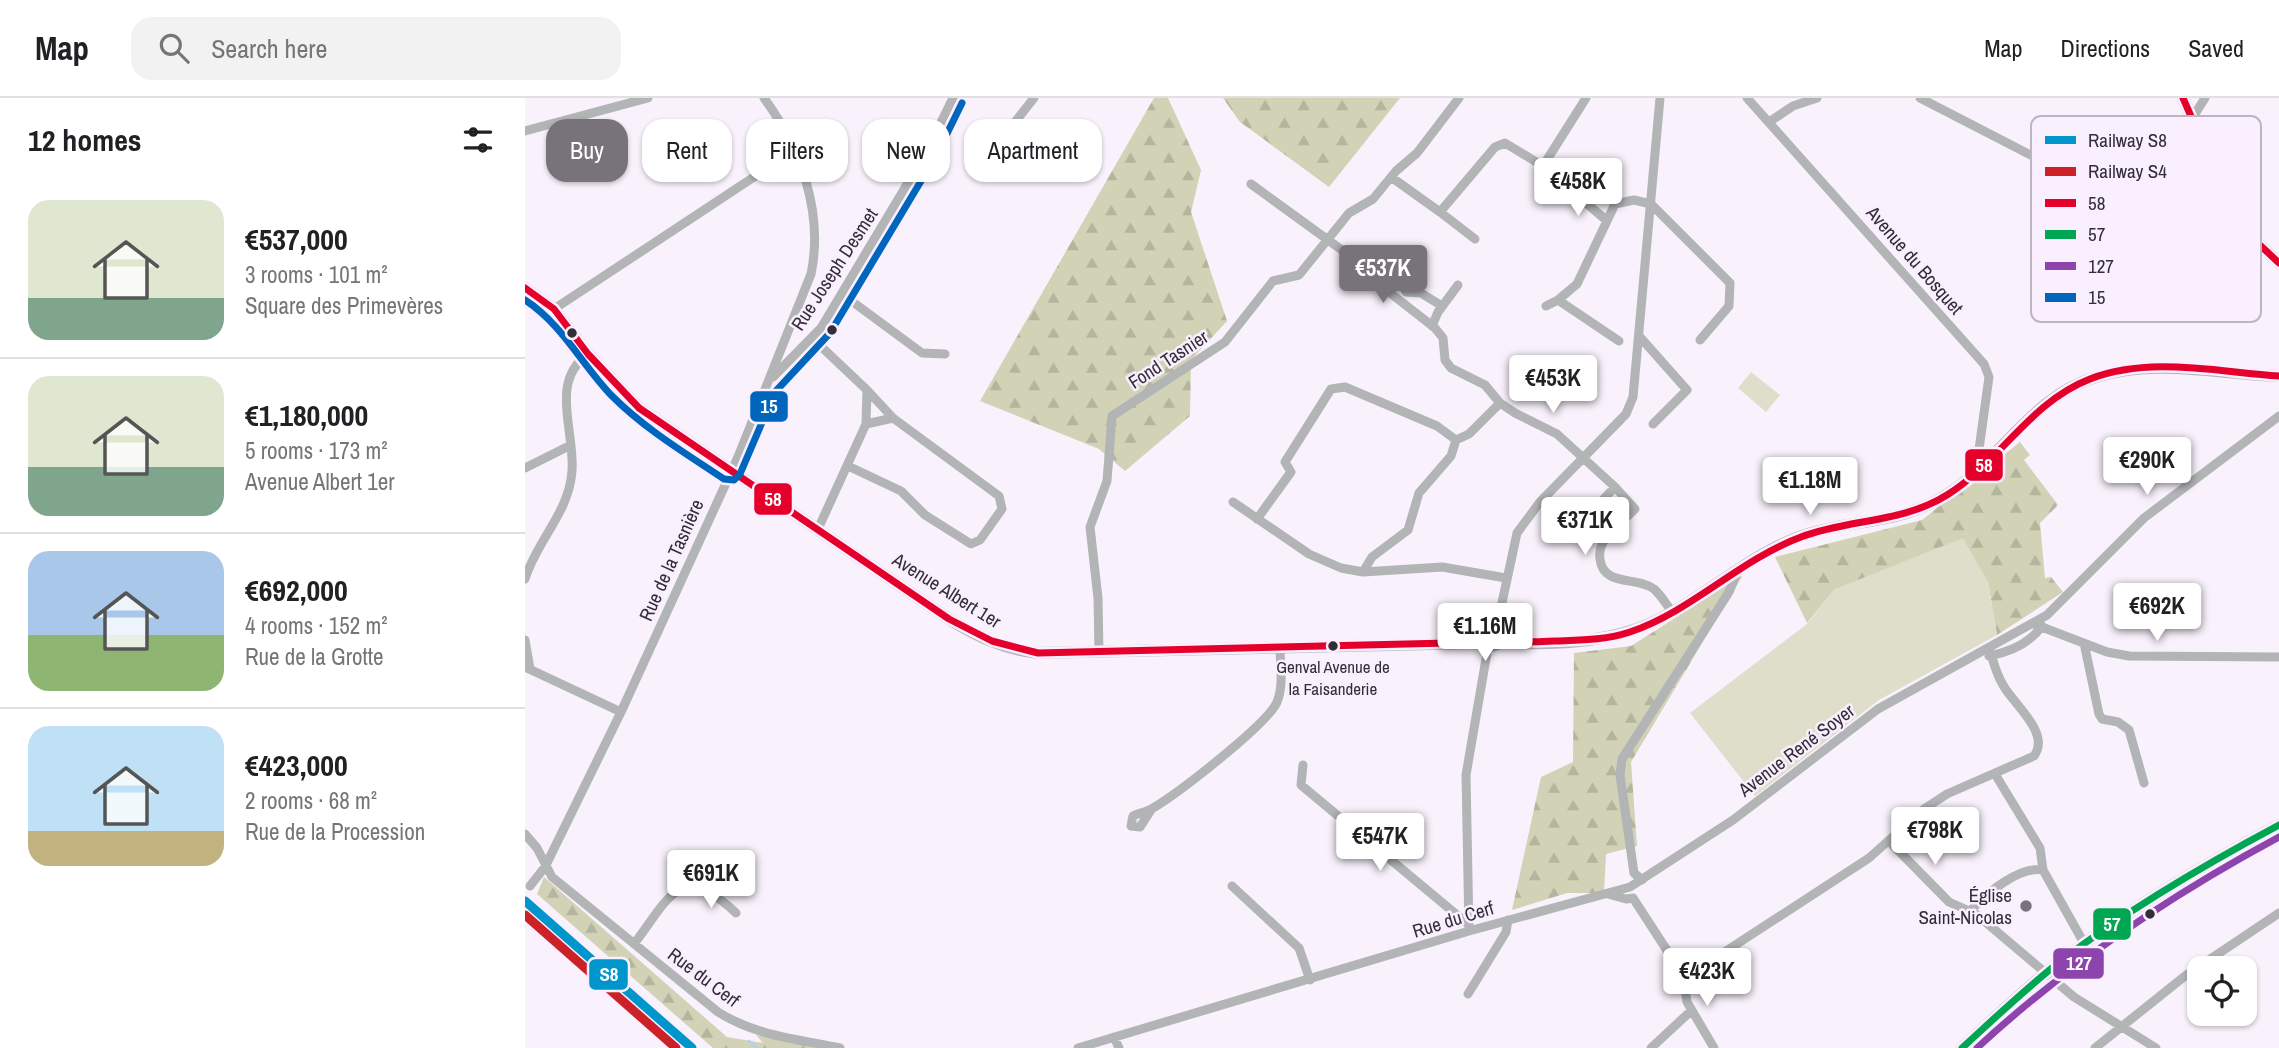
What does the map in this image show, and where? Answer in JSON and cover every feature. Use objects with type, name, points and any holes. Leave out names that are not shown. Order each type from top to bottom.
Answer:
[{"type":"main road","points":[[2183,98],[2192,116]]},
{"type":"main road","points":[[2261,246],[2279,263]]},
{"type":"main road","name":"Avenue Albert 1er","points":[[525,288],[554,309],[588,354],[639,408],[949,619],[990,643],[1014,651],[1099,652],[1448,643],[1491,636]]},
{"type":"main road","name":"Avenue Albert 1er","points":[[1448,643],[1474,629],[1491,636],[1525,642],[1608,637],[1639,628],[1672,611],[1758,555],[1804,535],[1909,514],[1950,493],[2041,406],[2092,378],[2144,367],[2279,376]]},
{"type":"main road","points":[[1962,1048],[2046,973],[2085,945],[2204,867],[2279,825]]},
{"type":"street","points":[[525,131],[648,98]]},
{"type":"street","name":"Rue de la Tasnière","points":[[764,98],[777,119]]},
{"type":"street","name":"Rue Joseph Desmet","points":[[773,377],[812,338],[842,294],[927,151],[953,98]]},
{"type":"street","points":[[1017,119],[1034,98]]},
{"type":"street","name":"Fond Tasnier","points":[[1099,652],[1090,527],[1107,481],[1112,416],[1217,350],[1273,282],[1299,275],[1349,213],[1373,199],[1391,177],[1417,153],[1459,98]]},
{"type":"street","points":[[1543,166],[1586,98]]},
{"type":"street","points":[[1469,928],[1466,775],[1491,636],[1501,606],[1512,546],[1524,522],[1631,404],[1640,337],[1660,98]]},
{"type":"street","name":"Avenue du Bosquet","points":[[1747,98],[1984,365],[1989,377],[1976,471]]},
{"type":"street","points":[[1769,122],[1793,106],[1817,98]]},
{"type":"street","points":[[1920,98],[2031,155]]},
{"type":"street","points":[[2193,116],[2201,98]]},
{"type":"street","points":[[1440,212],[1498,144],[1505,144],[1543,166],[1568,190],[1606,219]]},
{"type":"street","points":[[1391,177],[1475,239]]},
{"type":"street","points":[[554,309],[746,182]]},
{"type":"street","name":"Rue de la Tasnière","points":[[530,886],[545,867],[621,712],[773,377],[813,266],[811,209],[804,182]]},
{"type":"street","points":[[1251,184],[1355,261],[1362,271],[1404,296],[1443,338],[1445,360],[1451,368],[1485,385],[1500,403],[1557,434],[1615,487],[1635,509],[1601,545],[1599,554],[1604,572],[1613,578],[1654,590],[1672,611]]},
{"type":"street","points":[[1546,306],[1577,284],[1606,219],[1618,202],[1634,200],[1651,204],[1730,283],[1729,306],[1700,340]]},
{"type":"street","points":[[1355,261],[1364,253],[1374,257],[1398,275],[1404,296]]},
{"type":"street","points":[[1432,326],[1442,306],[1458,285]]},
{"type":"street","points":[[1404,296],[1421,293],[1442,306]]},
{"type":"street","points":[[842,294],[922,353],[945,354]]},
{"type":"street","points":[[1558,300],[1619,341]]},
{"type":"street","points":[[1640,337],[1687,390],[1653,424]]},
{"type":"street","points":[[812,338],[893,418],[999,496],[1002,509],[979,540],[967,543],[925,515],[901,491],[848,466]]},
{"type":"street","points":[[525,579],[538,547],[568,501],[573,466],[568,379],[578,361],[588,354]]},
{"type":"street","points":[[1258,519],[1291,472],[1286,462],[1331,389],[1345,387],[1437,426],[1456,440]]},
{"type":"street","points":[[818,529],[866,424],[867,390]]},
{"type":"street","points":[[1363,572],[1372,557],[1408,530],[1419,493],[1451,456],[1456,440],[1469,434],[1500,403]]},
{"type":"street","points":[[2279,416],[2144,518],[2037,627],[2107,652],[2150,658],[2279,657]]},
{"type":"street","points":[[866,424],[893,418]]},
{"type":"street","points":[[525,468],[571,444]]},
{"type":"street","points":[[1613,530],[1595,508],[1615,487]]},
{"type":"street","points":[[1233,502],[1330,565],[1363,572],[1442,568],[1506,578]]},
{"type":"street","points":[[1642,880],[1634,873],[1620,766],[1729,592],[1738,569]]},
{"type":"street","name":"Avenue René Soyer","points":[[1628,893],[1642,880],[1733,820],[1878,709],[1976,656],[2032,638],[2037,627]]},
{"type":"street","points":[[525,640],[528,668],[621,712]]},
{"type":"street","points":[[2084,643],[2099,714],[2102,719],[2118,722],[2129,730],[2144,783]]},
{"type":"street","points":[[1151,810],[1261,723],[1273,709],[1281,687],[1280,647]]},
{"type":"street","points":[[1683,975],[1697,970],[1869,858],[1924,809],[1947,794],[2034,756],[2040,742],[2038,734],[2004,687],[1990,652]]},
{"type":"street","name":"Rue du Cerf","points":[[1303,765],[1301,785],[1469,928]]},
{"type":"street","points":[[1995,774],[2040,848],[2043,870],[2085,945]]},
{"type":"street","name":"Rue du Cerf","points":[[525,834],[537,848],[552,877],[733,1021],[766,1034],[840,1048]]},
{"type":"street","points":[[537,848],[560,836]]},
{"type":"street","points":[[1889,841],[1949,902],[1971,909],[2074,997],[2156,1048]]},
{"type":"street","points":[[1971,909],[1983,897],[2031,868],[2043,870]]},
{"type":"street","points":[[1232,886],[1299,948],[1310,980]]},
{"type":"street","points":[[634,944],[673,893],[685,887],[708,889],[736,913]]},
{"type":"street","name":"Rue du Cerf","points":[[1078,1048],[1310,980],[1469,928],[1606,893],[1628,893]]},
{"type":"street","points":[[1628,893],[1683,975],[1692,1010],[1714,1048]]},
{"type":"street","points":[[2095,1048],[2185,976],[2279,913]]},
{"type":"street","points":[[1468,994],[1506,932],[1508,920]]},
{"type":"street","points":[[1651,1048],[1692,1010]]},
{"type":"street","points":[[1114,1037],[1119,1048]]},
{"type":"green space","points":[[1154,98],[1168,98],[1201,170],[1191,212],[1227,321],[1191,360],[1190,416],[1125,471],[1099,449],[980,401]]},
{"type":"green space","points":[[1223,98],[1400,98],[1329,187],[1240,122]]},
{"type":"green space","points":[[1751,372],[1780,395],[1766,412],[1738,388]]},
{"type":"green space","points":[[2020,442],[2030,455],[2024,460],[2058,505],[2040,523],[2045,578],[2051,577],[2063,592],[1997,635],[1988,582],[1835,589],[1807,623],[1775,557],[1922,520]]},
{"type":"green space","points":[[1963,538],[1988,582],[1997,635],[1879,700],[1755,796],[1690,713],[1807,624],[1835,589]]},
{"type":"green space","points":[[1743,575],[1631,762],[1637,846],[1606,854],[1604,893],[1567,893],[1512,910],[1541,777],[1573,762],[1574,653],[1631,646]]},
{"type":"green space","points":[[544,877],[727,1037],[763,1043],[756,1035],[825,1048],[713,1048],[537,894]]},
{"type":"waterway","points":[[749,1041],[757,1048]]},
{"type":"rail line","name":"S8","points":[[525,901],[692,1048]]},
{"type":"rail line","name":"S4","points":[[525,915],[676,1048]]},
{"type":"transit line","name":"58","points":[[2183,98],[2191,116]]},
{"type":"transit line","name":"15","points":[[525,300],[550,321],[601,384],[625,408],[695,460],[724,479],[734,480],[740,474],[775,392],[830,333],[936,156],[962,103]]},
{"type":"transit line","name":"58","points":[[2261,246],[2279,263]]},
{"type":"transit line","name":"58","points":[[525,288],[554,309],[588,354],[639,408],[949,619],[992,641],[1038,653],[1448,643],[1488,621],[1497,626],[1504,638],[1524,641],[1584,640],[1621,635],[1674,612],[1757,559],[1801,537],[1912,511],[1947,495],[1983,466],[2050,402],[2090,379],[2136,368],[2160,367],[2279,376]]},
{"type":"transit line","name":"57","points":[[1962,1048],[2036,981],[2088,941],[2168,888],[2279,825]]},
{"type":"transit line","name":"127","points":[[1977,1048],[2048,987],[2121,933],[2198,883],[2279,837]]},
{"type":"place","name":"Genval Avenue de la Faisanderie","points":[[1333,646]]},
{"type":"place","name":"Église Saint-Nicolas","points":[[2026,906]]}]
